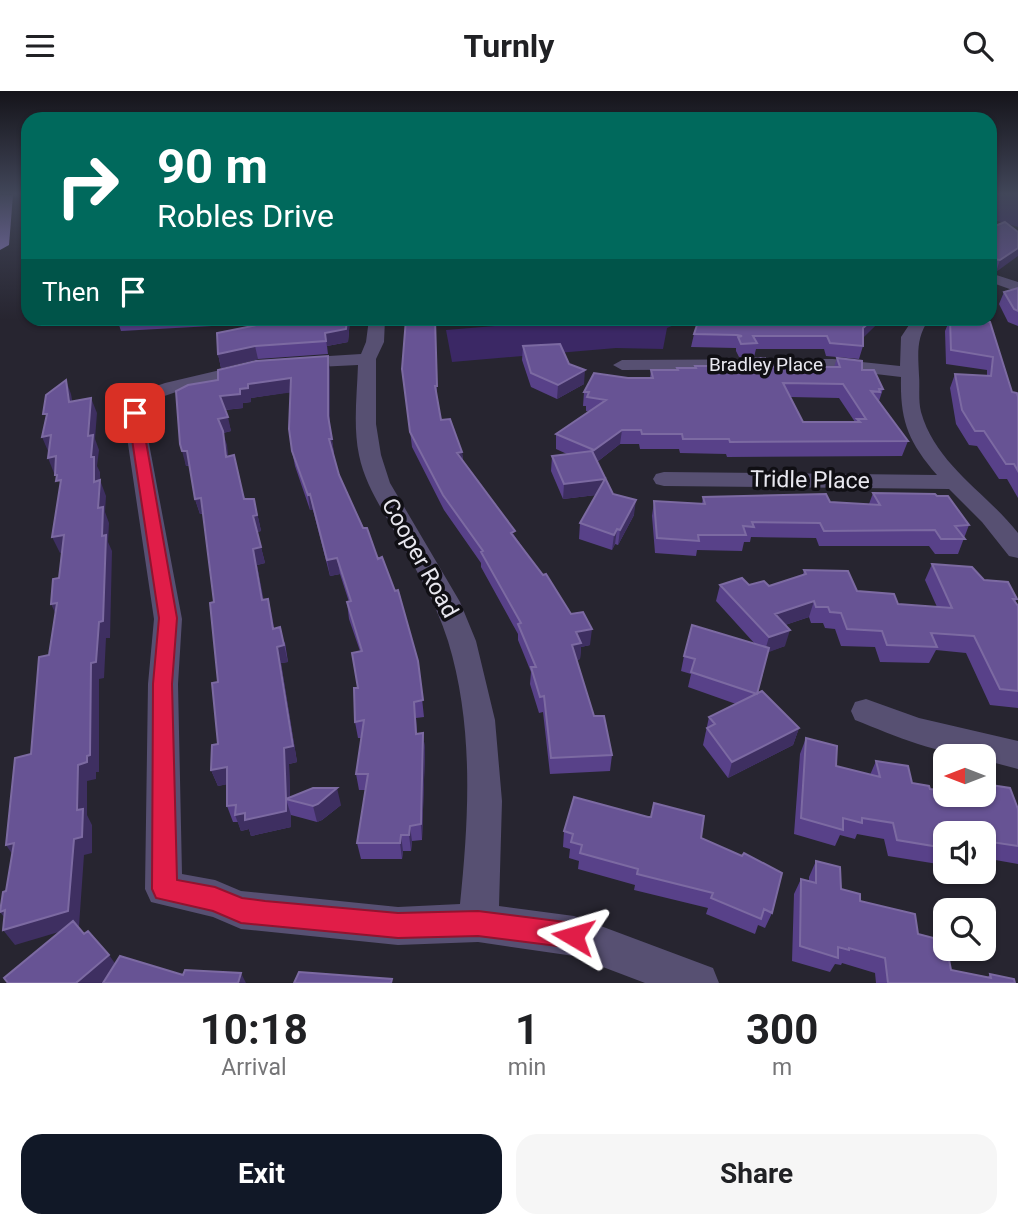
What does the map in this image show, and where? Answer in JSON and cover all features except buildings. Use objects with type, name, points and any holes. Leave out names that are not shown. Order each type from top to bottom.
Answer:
[{"type":"street","name":"Cooper Road","points":[[376,326],[375,342],[367,359],[366,424],[374,468],[383,490],[431,570],[452,612],[477,692],[487,783],[478,923]]},
{"type":"street","points":[[913,326],[908,343],[911,409],[921,437],[956,482],[1018,550]]},
{"type":"street","points":[[367,359],[273,365],[198,380],[138,398],[134,417],[168,618],[163,684],[164,889],[215,899],[241,910],[398,926],[478,923],[573,936],[698,983]]},
{"type":"street","name":"Bradley Place","points":[[622,365],[833,364],[910,373]]},
{"type":"street","name":"Tridle Place","points":[[664,479],[956,482]]},
{"type":"street","points":[[866,711],[916,730],[1018,755]]},
{"type":"shaded area","points":[[494,326],[672,326],[667,328],[663,349],[616,348],[452,362],[446,330]]},
{"type":"route","points":[[135,413],[168,618],[163,684],[164,889],[215,899],[241,910],[265,913],[398,926],[478,923],[573,936]]}]
